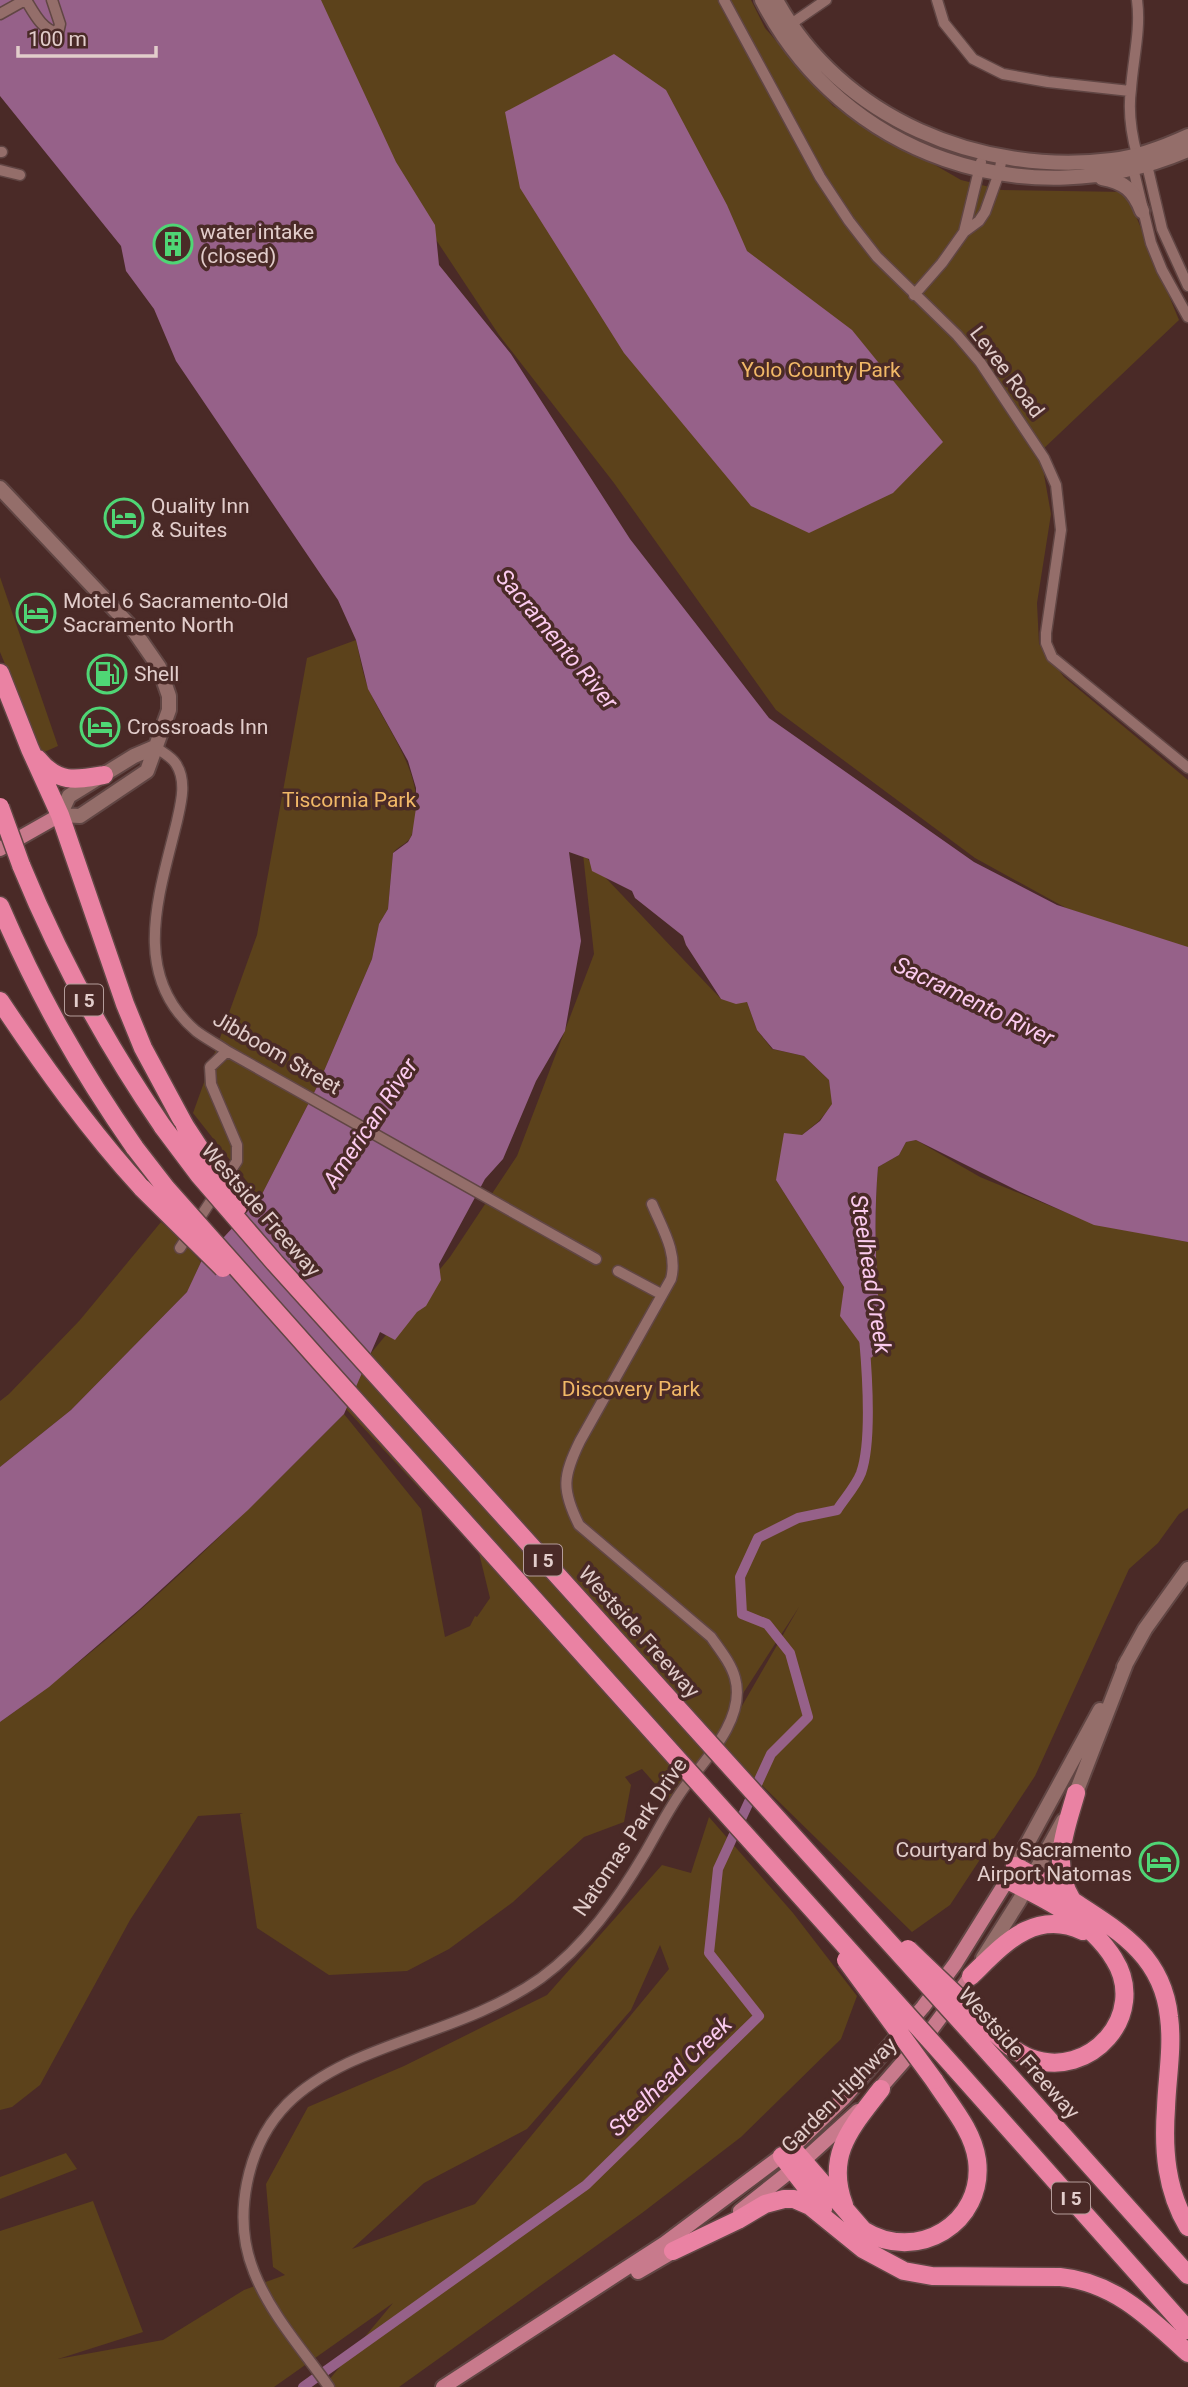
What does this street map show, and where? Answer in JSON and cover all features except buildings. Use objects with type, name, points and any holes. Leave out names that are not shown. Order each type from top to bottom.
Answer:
[{"type":"highway","points":[[0,673],[60,815],[125,1004],[148,1058],[185,1126],[275,1263]]},
{"type":"highway","points":[[30,749],[47,771],[64,779],[104,775]]},
{"type":"highway","name":"Westside Freeway","points":[[0,807],[39,909],[80,993],[116,1056],[163,1127],[206,1184],[812,1857],[979,2029],[1188,2275]]},
{"type":"highway","name":"I 5","points":[[0,906],[27,969],[78,1063],[135,1148],[166,1188],[1188,2330]]},
{"type":"highway","points":[[0,1002],[68,1100],[142,1188],[317,1358]]},
{"type":"highway","points":[[1072,1900],[1062,1880],[1060,1860],[1076,1793]]},
{"type":"highway","points":[[1011,1873],[1072,1900],[1117,1929],[1134,1944],[1160,1982],[1166,1999],[1170,2031],[1165,2157],[1176,2202],[1188,2227]]},
{"type":"highway","points":[[979,2029],[1032,2059],[1058,2063],[1082,2058],[1093,2052],[1118,2025],[1125,2000],[1121,1972],[1116,1961],[1083,1923],[1030,1883]]},
{"type":"highway","points":[[793,2159],[863,2230],[895,2244],[908,2244],[937,2235],[948,2228],[966,2208],[975,2189],[977,2176],[975,2149],[966,2128],[804,1900]]},
{"type":"highway","points":[[971,1976],[1009,1939],[1032,1928],[1045,1925],[1071,1927],[1091,1935],[1101,1943]]},
{"type":"highway","points":[[849,2214],[838,2181],[839,2154],[846,2136],[881,2089]]},
{"type":"highway","points":[[793,2159],[833,2223]]},
{"type":"highway","points":[[673,2251],[774,2200],[794,2199],[803,2202],[833,2223],[863,2249],[904,2271],[932,2276],[1046,2275],[1074,2278],[1096,2285],[1147,2314],[1188,2353]]},
{"type":"main road","points":[[0,849],[60,815]]},
{"type":"main road","name":"Garden Highway","points":[[520,2337],[736,2214],[793,2159],[923,2007],[955,1964],[1011,1873]]},
{"type":"main road","name":"Garden Highway","points":[[443,2387],[793,2159],[881,2089],[931,2030],[971,1976]]},
{"type":"street","points":[[0,14],[26,0],[48,30],[58,33],[60,24],[52,0]]},
{"type":"street","name":"Levee Road","points":[[724,0],[820,177],[870,248],[914,295],[957,335],[980,362],[1044,458],[1056,485],[1061,530],[1046,633],[1046,643],[1052,657],[1188,768]]},
{"type":"street","points":[[762,0],[799,60],[834,95],[877,127],[903,141],[980,171],[1040,178],[1090,177],[1117,181],[1127,186],[1136,195],[1162,270],[1188,317]]},
{"type":"street","points":[[776,0],[791,24],[826,65],[853,90],[890,117],[941,141],[982,155],[1052,164],[1113,160],[1139,163],[1188,136]]},
{"type":"street","points":[[791,24],[826,0]]},
{"type":"street","points":[[937,0],[944,23],[973,59],[1003,74],[1130,91]]},
{"type":"street","points":[[1137,0],[1138,38],[1130,91],[1132,136],[1162,229],[1188,286]]},
{"type":"street","points":[[1090,177],[1188,150]]},
{"type":"street","points":[[964,232],[982,155]]},
{"type":"street","points":[[914,295],[964,232],[979,221],[985,212],[1002,157]]},
{"type":"street","points":[[1139,163],[1142,211]]},
{"type":"street","points":[[0,170],[20,175]]},
{"type":"street","points":[[0,488],[132,628],[166,682],[169,710],[147,771],[80,817],[60,815],[69,796],[134,756],[155,747]]},
{"type":"street","name":"Jibboom Street","points":[[155,747],[175,762],[183,787],[153,934],[156,961],[169,996],[185,1019],[196,1031],[227,1051],[596,1259]]},
{"type":"street","points":[[180,1248],[239,1155],[211,1084],[210,1075],[215,1069],[216,1061],[227,1051]]},
{"type":"street","name":"Natomas Park Drive","points":[[330,2387],[273,2311],[253,2271],[244,2229],[248,2177],[270,2125],[286,2105],[325,2074],[374,2052],[483,2012],[541,1978],[583,1941],[618,1898],[672,1803],[713,1750],[736,1706],[735,1676],[711,1637],[579,1525],[571,1509],[566,1488],[567,1468],[580,1441],[671,1279],[674,1267],[671,1251],[652,1204]]},
{"type":"street","points":[[618,1271],[661,1294]]},
{"type":"street","name":"Garden Highway","points":[[1011,1873],[1145,1629],[1188,1569]]},
{"type":"street","name":"Garden Highway","points":[[971,1976],[1030,1883],[1076,1793],[1127,1661]]},
{"type":"green space","name":"Yolo County Park","points":[[285,0],[751,0],[765,28],[833,106],[961,180],[1002,190],[1126,192],[1179,320],[1040,452],[1051,514],[1037,603],[1039,644],[1064,677],[1188,780],[1188,949],[1066,908],[975,858],[776,710],[614,483],[499,335],[388,167]]},
{"type":"green space","points":[[0,577],[58,746],[42,753],[0,652]]},
{"type":"green space","name":"Tiscornia Park","points":[[356,640],[368,686],[406,760],[416,796],[416,815],[411,837],[393,853],[388,909],[379,924],[372,959],[318,1085],[260,1198],[193,1113],[257,935],[307,658]]},
{"type":"green space","name":"Discovery Park","points":[[583,854],[721,999],[747,1002],[757,1030],[772,1049],[804,1056],[829,1080],[833,1104],[819,1121],[802,1135],[776,1180],[844,1287],[841,1316],[871,1358],[883,1346],[876,1257],[878,1167],[899,1155],[906,1142],[916,1140],[980,1177],[1094,1224],[1188,1242],[1188,1508],[1179,1514],[1158,1543],[1129,1569],[1035,1776],[950,1905],[912,1932],[720,1744],[799,1607],[672,1803],[642,1769],[625,1777],[631,1785],[624,1822],[584,1837],[513,1902],[449,1949],[407,1971],[329,1975],[257,1928],[240,1814],[243,1813],[198,1816],[130,1920],[40,2085],[12,2107],[0,2110],[0,1722],[135,1615],[344,1414],[421,1509],[445,1637],[470,1626],[490,1598],[479,1553],[335,1397],[450,1257],[517,1156],[594,954]]},
{"type":"green space","points":[[161,1222],[184,1242],[201,1262],[188,1291],[71,1410],[0,1467],[0,1401],[80,1320]]},
{"type":"green space","points":[[709,1817],[793,1913],[857,1996],[841,2039],[741,2137],[642,2213],[399,2387],[323,2387],[393,2303],[274,2387],[0,2387],[0,2231],[93,2201],[143,2332],[58,2359],[163,2340],[244,2290],[285,2275],[273,2267],[266,2184],[308,2107],[404,2066],[547,1995],[662,1865],[691,1873]],"holes":[[[660,1945],[669,1969],[475,2204],[352,2249],[424,2183],[527,2129],[631,2010]]]},
{"type":"green space","points":[[66,2153],[77,2169],[0,2199],[0,2177]]},
{"type":"water","points":[[0,0],[321,0],[396,162],[435,225],[439,265],[511,354],[630,539],[769,718],[974,862],[1057,905],[1188,947],[1188,1242],[1094,1225],[916,1140],[906,1142],[899,1155],[878,1167],[876,1257],[883,1346],[871,1358],[840,1316],[844,1287],[776,1180],[784,1133],[802,1135],[820,1121],[832,1104],[829,1080],[804,1056],[773,1049],[757,1030],[747,1002],[736,1004],[721,999],[683,936],[635,898],[632,891],[592,871],[589,859],[569,852],[581,941],[565,1031],[536,1081],[503,1159],[485,1179],[439,1264],[441,1280],[426,1306],[417,1312],[395,1340],[380,1332],[344,1414],[248,1510],[140,1609],[49,1687],[0,1722],[0,1467],[71,1410],[187,1292],[201,1262],[260,1198],[318,1085],[372,959],[379,924],[388,909],[393,853],[408,842],[412,835],[416,788],[408,761],[368,689],[356,640],[338,600],[176,361],[154,309],[126,271],[121,246],[0,96]]},
{"type":"water","points":[[614,54],[666,90],[727,205],[747,251],[852,330],[943,442],[893,493],[809,533],[751,506],[624,353],[520,188],[505,112]]},
{"type":"waterway","name":"Steelhead Creek","points":[[303,2387],[586,2185],[759,2016],[709,1953],[718,1869],[771,1754],[808,1717],[790,1653],[767,1624],[742,1614],[740,1577],[758,1538],[798,1518],[837,1510],[859,1478],[868,1425],[864,1337]]},
{"type":"place","name":"water intake (closed)","points":[[173,244]]},
{"type":"place","name":"Quality Inn & Suites","points":[[124,518]]},
{"type":"place","name":"Motel 6 Sacramento-Old Sacramento North","points":[[36,613]]},
{"type":"place","name":"Shell","points":[[107,674]]},
{"type":"place","name":"Crossroads Inn","points":[[100,727]]},
{"type":"place","name":"Courtyard by Sacramento Airport Natomas","points":[[1159,1862]]},
{"type":"water label","name":"Sacramento River","points":[[557,639]]},
{"type":"water label","name":"Sacramento River","points":[[974,1001]]},
{"type":"water label","name":"American River","points":[[370,1123]]}]
